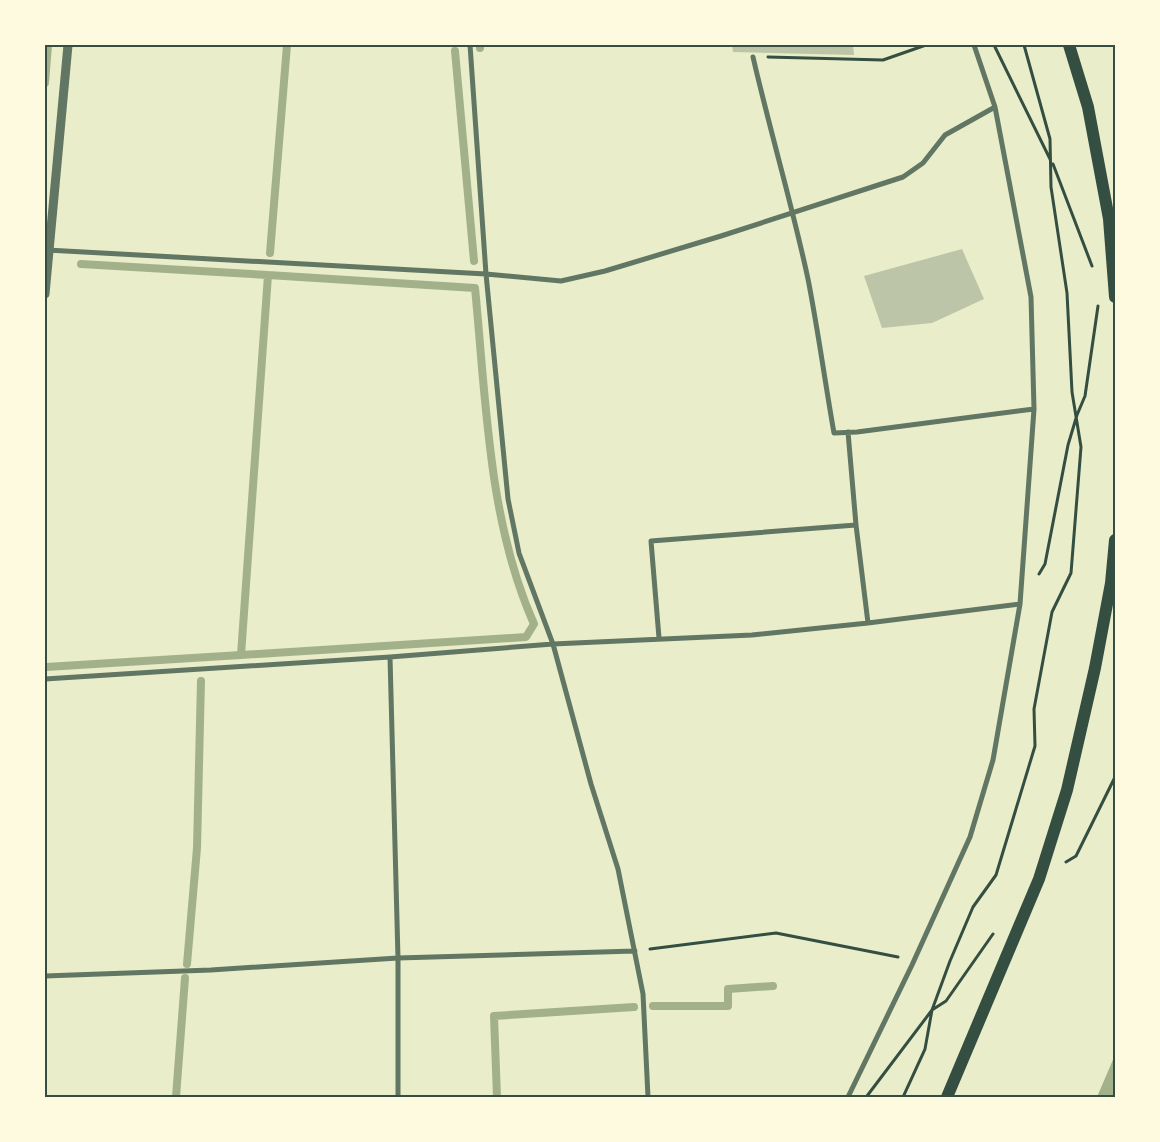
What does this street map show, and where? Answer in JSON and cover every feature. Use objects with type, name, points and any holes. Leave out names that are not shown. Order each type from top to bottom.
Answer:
[{"type":"main road","points":[[1069,45],[1088,107],[1109,219],[1115,294]]},
{"type":"main road","points":[[947,1097],[1039,879],[1067,790],[1095,668],[1111,583],[1115,540]]},
{"type":"street","points":[[45,294],[47,250],[68,45]]},
{"type":"street","points":[[470,45],[486,274],[508,499],[519,553],[553,644],[591,784],[618,869],[643,994],[648,1097]]},
{"type":"street","points":[[848,1097],[914,960],[970,837],[990,770],[1020,604],[1034,409],[1031,297],[995,107],[974,45]]},
{"type":"street","points":[[753,57],[765,113],[793,214],[808,280],[834,433],[1034,409]]},
{"type":"street","points":[[47,250],[486,274],[561,281],[605,271],[793,214],[903,177],[923,162],[945,135],[995,107]]},
{"type":"street","points":[[848,432],[856,524],[868,623]]},
{"type":"street","points":[[659,638],[652,541],[856,524]]},
{"type":"street","points":[[45,679],[390,657],[553,644],[752,635],[1020,604]]},
{"type":"street","points":[[390,657],[398,958],[398,1097]]},
{"type":"street","points":[[45,976],[211,970],[398,958],[635,951]]},
{"type":"path","points":[[753,57],[883,60],[926,45]]},
{"type":"path","points":[[994,45],[1052,162],[1094,272]]},
{"type":"path","points":[[1020,604],[1045,564],[1068,445],[1076,415],[1085,396],[1101,290],[1115,294]]},
{"type":"path","points":[[1039,879],[1076,856],[1115,777]]},
{"type":"path","points":[[867,1097],[932,1010],[946,1001],[996,930]]},
{"type":"path","points":[[635,951],[776,933],[914,960]]},
{"type":"shaded area","points":[[1115,1055],[1115,1097],[1097,1097]]},
{"type":"building","points":[[732,45],[853,45],[854,55],[733,52]]},
{"type":"building","points":[[962,249],[984,299],[932,323],[882,328],[864,276]]},
{"type":"waterway","points":[[45,83],[48,45]]},
{"type":"waterway","points":[[270,253],[287,45]]},
{"type":"waterway","points":[[455,51],[474,261]]},
{"type":"waterway","points":[[46,667],[241,655],[268,275],[81,264]]},
{"type":"waterway","points":[[241,655],[526,637],[534,624],[519,585],[507,544],[498,502],[486,416],[475,288],[268,275]]},
{"type":"waterway","points":[[187,964],[197,848],[201,681]]},
{"type":"waterway","points":[[176,1097],[185,978]]},
{"type":"waterway","points":[[653,1006],[728,1006],[728,989],[773,986]]},
{"type":"waterway","points":[[497,1097],[494,1016],[634,1007]]}]
